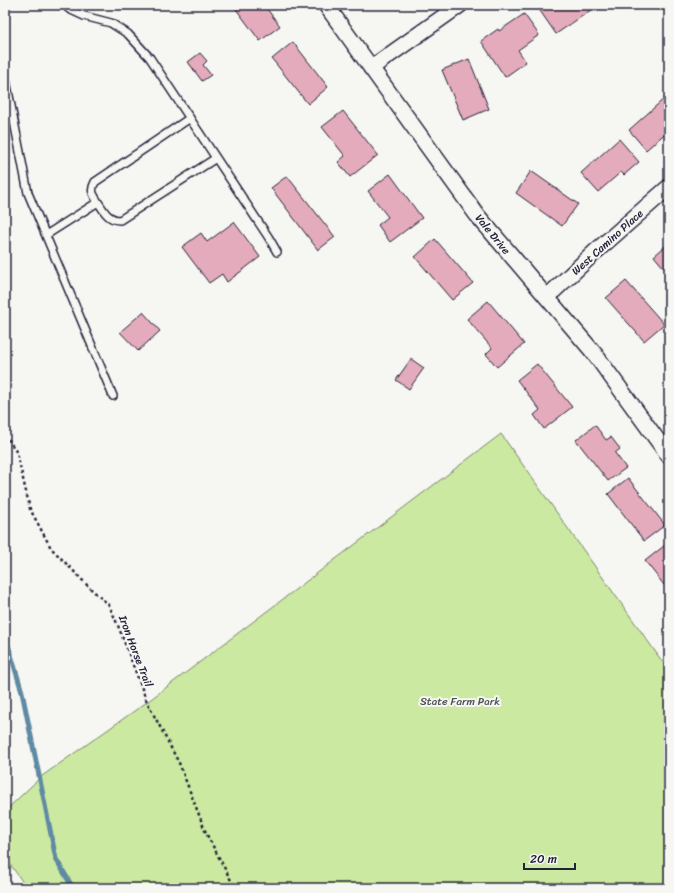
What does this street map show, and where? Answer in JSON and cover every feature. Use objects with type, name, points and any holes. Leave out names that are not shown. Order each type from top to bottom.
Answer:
[{"type":"street","name":"Vale Drive","points":[[326,5],[477,215],[594,353],[669,456]]},
{"type":"street","points":[[371,68],[460,5]]},
{"type":"street","name":"West Camino Place","points":[[547,297],[595,252],[669,187]]},
{"type":"lane","points":[[65,5],[69,9],[84,16],[111,23],[128,34],[150,58],[277,252]]},
{"type":"lane","points":[[5,75],[28,192],[114,396]]},
{"type":"lane","points":[[190,118],[95,182],[92,188],[93,194],[98,202],[109,217],[115,220],[120,220],[216,158]]},
{"type":"lane","points":[[46,235],[98,202]]},
{"type":"path","name":"Iron Horse Trail","points":[[5,434],[17,453],[30,509],[51,548],[91,589],[109,605],[120,628],[147,702],[179,763],[206,833],[235,888]]},
{"type":"green space","name":"State Farm Park","points":[[501,434],[669,671],[669,888],[27,888],[5,857],[5,811],[42,776],[147,702]]},
{"type":"building","points":[[233,5],[264,5],[280,26],[260,41]]},
{"type":"building","points":[[536,5],[596,5],[597,6],[556,34]]},
{"type":"building","points":[[524,14],[539,35],[518,50],[526,62],[505,77],[481,41]]},
{"type":"building","points":[[293,42],[328,87],[308,104],[272,59]]},
{"type":"building","points":[[200,53],[207,61],[203,65],[211,75],[202,81],[188,62]]},
{"type":"building","points":[[469,59],[489,109],[463,120],[442,70]]},
{"type":"building","points":[[666,97],[669,100],[669,130],[646,150],[629,130]]},
{"type":"building","points":[[343,111],[378,155],[350,177],[338,162],[345,156],[322,127]]},
{"type":"building","points":[[619,139],[639,162],[624,175],[621,172],[598,192],[581,173]]},
{"type":"building","points":[[531,171],[578,204],[562,226],[516,193]]},
{"type":"building","points":[[390,174],[422,218],[390,242],[378,225],[388,217],[368,191]]},
{"type":"building","points":[[287,176],[335,237],[318,250],[271,188]]},
{"type":"building","points":[[234,222],[260,257],[227,282],[222,274],[209,283],[182,247],[201,233],[207,242]]},
{"type":"building","points":[[435,239],[473,283],[452,300],[415,257]]},
{"type":"building","points":[[669,243],[669,274],[654,256]]},
{"type":"building","points":[[626,281],[664,324],[644,341],[606,298]]},
{"type":"building","points":[[488,301],[524,344],[497,367],[486,354],[492,348],[467,319]]},
{"type":"building","points":[[143,312],[160,331],[138,351],[120,332]]},
{"type":"building","points":[[411,359],[424,368],[409,389],[396,380]]},
{"type":"building","points":[[537,364],[572,407],[544,429],[534,415],[540,410],[517,380]]},
{"type":"building","points":[[595,425],[606,440],[611,437],[620,449],[615,453],[626,468],[608,481],[576,440]]},
{"type":"building","points":[[628,478],[665,525],[644,541],[608,494]]},
{"type":"building","points":[[669,542],[669,581],[664,585],[645,561]]},
{"type":"waterway","points":[[5,635],[22,692],[56,859],[73,888]]}]
